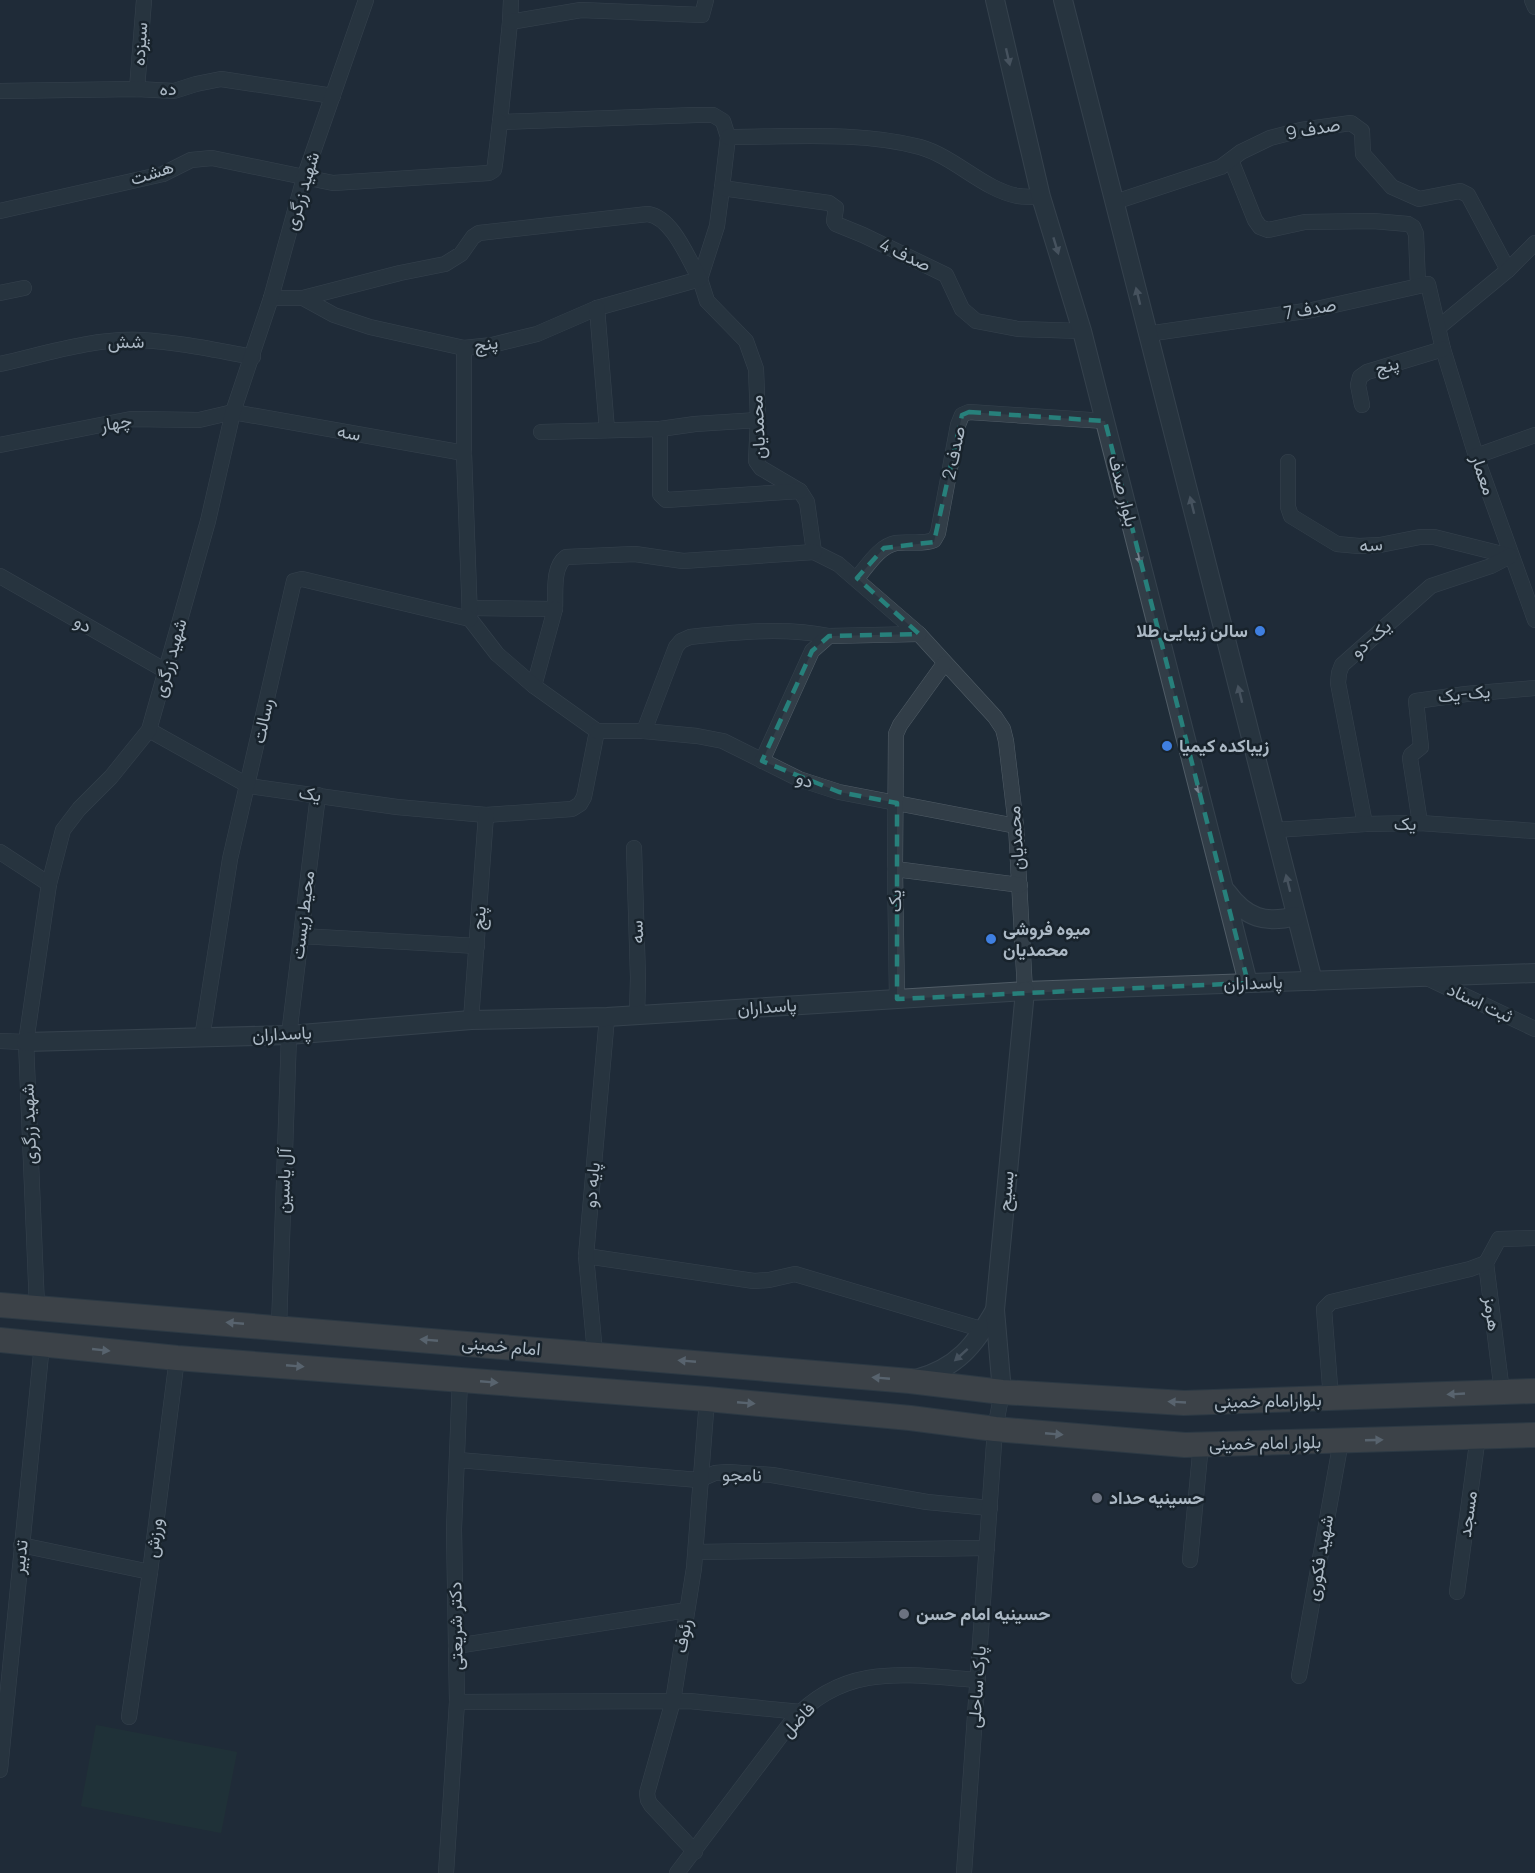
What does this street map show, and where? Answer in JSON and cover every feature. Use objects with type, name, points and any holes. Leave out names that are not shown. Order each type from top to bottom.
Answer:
[{"type":"highway","name":"امام خمینی","points":[[0,1305],[595,1353],[910,1381],[1002,1392]]},
{"type":"highway","points":[[37,1307],[42,1344]]},
{"type":"highway","name":"امام خمینی","points":[[0,1340],[177,1358],[707,1399],[910,1418],[995,1429]]},
{"type":"highway","name":"بلوارامام خمینی","points":[[1002,1392],[1185,1403],[1535,1391]]},
{"type":"highway","name":"بلوار امام خمینی","points":[[995,1429],[1185,1444],[1535,1435]]},
{"type":"street","name":"سیزده","points":[[137,89],[144,0]]},
{"type":"street","name":"شهید زرگری","points":[[37,1307],[26,1042],[49,884],[63,830],[79,809],[111,777],[148,730],[208,520],[233,412],[271,298],[304,177],[366,0]]},
{"type":"street","points":[[510,0],[500,122],[713,115],[723,121],[728,137],[717,226],[700,279]]},
{"type":"street","points":[[510,22],[581,10],[702,15],[706,0]]},
{"type":"street","name":"بلوار صدف","points":[[995,0],[1041,197],[1082,331],[1248,983]]},
{"type":"street","points":[[1063,0],[1313,981]]},
{"type":"street","points":[[1532,0],[1535,8]]},
{"type":"street","name":"ده","points":[[0,91],[137,89],[174,91],[221,79],[333,96]]},
{"type":"street","name":"هشت","points":[[0,211],[163,174],[191,160],[212,158],[333,183],[489,173],[494,170],[500,122]]},
{"type":"street","name":"صدف 9","points":[[1115,202],[1221,167],[1241,152],[1270,138],[1301,130],[1351,123],[1362,132],[1365,157],[1392,187],[1419,199],[1460,191],[1465,193],[1508,270]]},
{"type":"street","points":[[728,137],[872,138],[920,147],[941,155],[981,180],[1017,196],[1041,197]]},
{"type":"street","points":[[1231,160],[1256,220],[1260,227],[1268,230],[1305,222],[1337,221],[1408,224],[1413,227],[1416,234],[1419,285],[1426,283],[1429,286],[1439,327],[1508,270],[1535,243]]},
{"type":"street","name":"صدف 4","points":[[722,188],[829,203],[836,208],[834,221],[836,224],[946,275],[962,309],[976,321],[1018,329],[1082,331]]},
{"type":"street","name":"محمدیان","points":[[303,298],[445,264],[461,254],[473,237],[479,233],[648,214],[657,215],[671,229],[700,279],[707,301],[746,341],[756,369],[758,420],[756,461],[760,468],[800,491]]},
{"type":"street","name":"پنج","points":[[271,298],[303,298],[334,315],[370,327],[464,348],[492,345],[537,334],[597,308],[700,279]]},
{"type":"street","name":"صدف 7","points":[[1147,334],[1312,310],[1419,285]]},
{"type":"street","points":[[0,293],[24,288]]},
{"type":"street","points":[[597,308],[607,430]]},
{"type":"street","name":"معمار","points":[[1439,327],[1443,349],[1476,456],[1510,556],[1535,620]]},
{"type":"street","name":"شش","points":[[0,364],[98,342],[138,340],[177,343],[253,357]]},
{"type":"street","points":[[464,348],[464,453],[470,614],[497,654],[534,686],[597,731],[584,797],[580,804],[572,809],[486,815]]},
{"type":"street","name":"پنج","points":[[1362,405],[1358,385],[1360,377],[1367,372],[1443,349]]},
{"type":"street","name":"سه","points":[[233,412],[464,453]]},
{"type":"street","name":"چهار","points":[[0,445],[131,419],[199,420],[233,412]]},
{"type":"street","name":"صدف 2","points":[[857,578],[884,548],[895,543],[934,540],[938,532],[958,425],[962,416],[969,412],[1105,421]]},
{"type":"street","points":[[541,432],[660,429],[758,420]]},
{"type":"street","points":[[534,686],[555,609],[557,568],[560,561],[566,557],[635,554],[683,561],[814,552],[807,502],[800,491],[666,500],[660,494],[660,429]]},
{"type":"street","points":[[1476,456],[1535,435]]},
{"type":"street","name":"سه","points":[[1288,462],[1288,507],[1291,516],[1336,544],[1380,545],[1420,537],[1434,537],[1510,556]]},
{"type":"street","name":"محمدیان","points":[[814,552],[838,564],[857,578],[919,634],[944,664],[995,717],[1003,729],[1016,826],[1025,991]]},
{"type":"street","name":"یک-دو","points":[[1365,824],[1338,683],[1342,665],[1431,586],[1491,566],[1510,556]]},
{"type":"street","name":"دو","points":[[2,578],[166,670]]},
{"type":"street","name":"رسالت","points":[[202,1038],[230,859],[249,786],[294,581],[302,579],[470,614]]},
{"type":"street","points":[[470,614],[555,609]]},
{"type":"street","points":[[644,731],[676,647],[681,641],[756,631],[829,636],[919,634]]},
{"type":"street","points":[[762,761],[812,651],[829,636]]},
{"type":"street","name":"یک","points":[[897,999],[896,734],[944,664]]},
{"type":"street","name":"یک-یک","points":[[1420,824],[1410,758],[1421,747],[1416,700],[1535,688]]},
{"type":"street","name":"یک","points":[[148,730],[249,786],[397,807],[486,815]]},
{"type":"street","name":"دو","points":[[597,731],[644,731],[723,741],[799,779],[839,792],[1016,826]]},
{"type":"street","name":"محیط زیست","points":[[289,1035],[318,795]]},
{"type":"street","name":"پنج","points":[[471,1020],[486,815]]},
{"type":"street","name":"یک","points":[[1275,830],[1365,824],[1420,824],[1535,831]]},
{"type":"street","name":"سه","points":[[634,848],[637,1015]]},
{"type":"street","points":[[0,852],[49,884]]},
{"type":"street","points":[[895,869],[1020,885]]},
{"type":"street","points":[[1224,888],[1246,912],[1256,917],[1280,920],[1296,916]]},
{"type":"street","points":[[301,936],[477,945]]},
{"type":"street","name":"پاسداران","points":[[0,1041],[289,1035],[471,1020],[607,1017],[1025,991],[1535,973]]},
{"type":"street","name":"ثبت اسناد","points":[[1425,977],[1535,1029]]},
{"type":"street","name":"بسیح","points":[[1002,1392],[995,1310],[1025,991]]},
{"type":"street","name":"پایه دو","points":[[595,1353],[586,1256],[607,1017]]},
{"type":"street","name":"آل یاسین","points":[[279,1327],[289,1035]]},
{"type":"street","points":[[1331,1399],[1324,1309],[1331,1302],[1470,1269],[1486,1263],[1499,1239],[1535,1238]]},
{"type":"street","points":[[586,1256],[754,1281],[795,1274],[984,1330]]},
{"type":"street","name":"هرمز","points":[[1486,1263],[1502,1392]]},
{"type":"street","points":[[910,1381],[937,1373],[961,1356],[984,1330],[995,1310]]},
{"type":"street","name":"تدبیر","points":[[0,1770],[42,1344]]},
{"type":"street","name":"ورزش","points":[[129,1717],[177,1358]]},
{"type":"street","name":"دکتر شریعتی","points":[[446,1873],[457,1702],[454,1529],[460,1380]]},
{"type":"street","name":"پارک ساحلی","points":[[964,1873],[995,1429],[1002,1392]]},
{"type":"street","name":"رئوف","points":[[695,1852],[648,1800],[648,1793],[673,1701],[696,1552],[699,1480],[707,1399]]},
{"type":"street","name":"مسجد","points":[[1457,1592],[1478,1436]]},
{"type":"street","name":"شهید فکوری","points":[[1299,1676],[1341,1441]]},
{"type":"street","points":[[1190,1560],[1201,1444]]},
{"type":"street","name":"نامجو","points":[[458,1460],[699,1480],[715,1473],[729,1472],[772,1475],[927,1502],[990,1508]]},
{"type":"street","points":[[21,1545],[150,1572]]},
{"type":"street","points":[[696,1552],[987,1548]]},
{"type":"street","points":[[456,1646],[687,1610]]},
{"type":"street","name":"فاضل","points":[[678,1873],[801,1712],[837,1686],[864,1677],[893,1675],[978,1680]]},
{"type":"street","points":[[457,1702],[689,1701],[801,1712]]},
{"type":"highlighted area","points":[[969,412],[1105,421],[1248,983],[897,999],[897,803],[839,792],[762,761],[812,651],[829,636],[919,634],[857,578],[884,548],[934,542],[962,415]]},
{"type":"green space","points":[[96,1725],[237,1752],[221,1833],[81,1806]]},
{"type":"place","name":"سالن زیبایی طلا","points":[[1260,631]]},
{"type":"place","name":"زیباکده کیمیا","points":[[1167,746]]},
{"type":"place","name":"میوه فروشی محمدیان","points":[[991,939]]},
{"type":"place","name":"حسینیه حداد","points":[[1097,1498]]},
{"type":"place","name":"حسینیه امام حسن","points":[[904,1614]]}]
